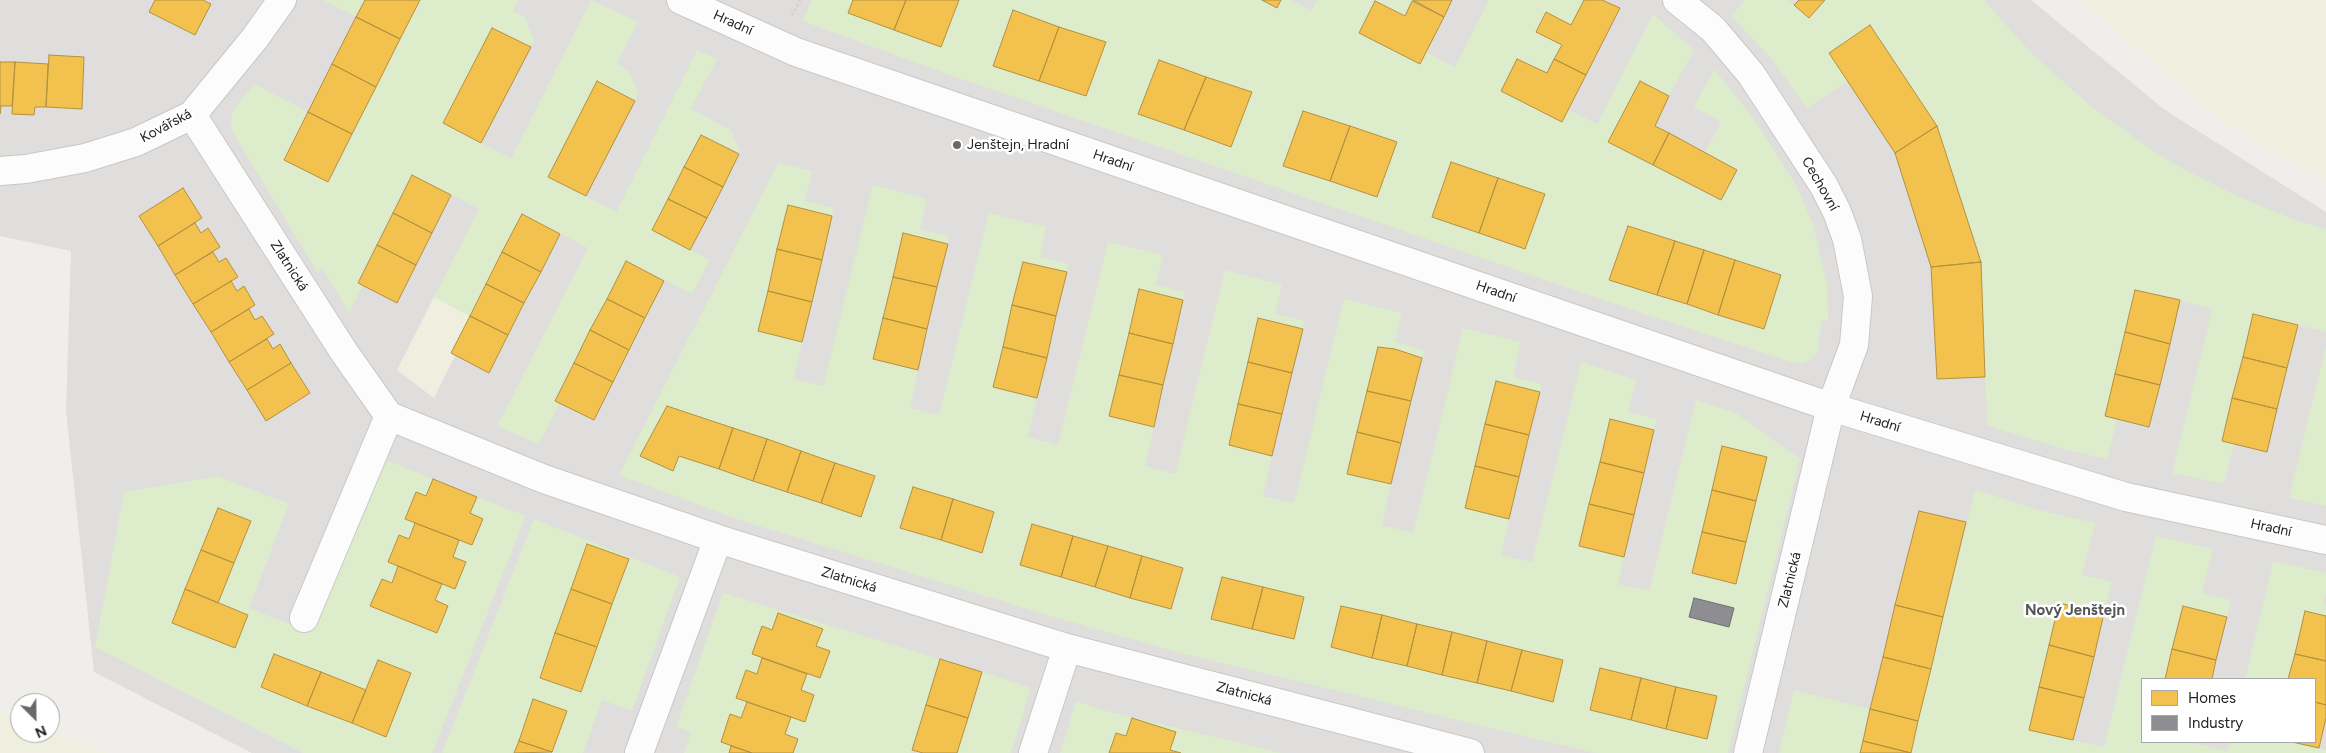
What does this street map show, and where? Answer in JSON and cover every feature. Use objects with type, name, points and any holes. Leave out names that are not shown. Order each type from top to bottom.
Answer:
[{"type":"street","name":"Kovářská","points":[[0,171],[26,169],[85,158],[136,142],[192,115],[255,38],[282,0]]},
{"type":"street","name":"Hradní","points":[[681,0],[796,52],[1831,407],[2126,497],[2326,540]]},
{"type":"street","name":"Cechovní","points":[[1677,0],[1713,29],[1751,74],[1824,186],[1837,212],[1846,239],[1858,296],[1854,344],[1831,407]]},
{"type":"street","name":"Zlatnická","points":[[192,115],[344,352],[389,416],[544,479],[718,539],[1067,648],[1420,747],[1470,753]]},
{"type":"street","name":"Zlatnická","points":[[1748,753],[1831,407]]},
{"type":"street","points":[[304,618],[389,416]]},
{"type":"street","points":[[639,753],[718,539]]},
{"type":"street","points":[[1033,753],[1067,648]]},
{"type":"shaded area","points":[[0,0],[2031,0],[2165,110],[2326,212],[2326,753],[252,753],[94,672],[66,411],[71,251],[0,236]]},
{"type":"green space","points":[[323,0],[365,0],[356,17]]},
{"type":"green space","points":[[420,0],[518,0],[513,11],[525,17],[534,41],[531,47],[492,28],[443,123],[511,158],[591,0],[638,22],[617,64],[629,71],[639,94],[635,101],[597,81],[548,177],[616,212],[697,50],[717,59],[691,109],[731,130],[740,153],[701,135],[652,230],[710,260],[692,294],[626,261],[556,400],[560,403],[539,444],[497,426],[588,248],[522,214],[470,316],[434,297],[479,209],[412,175],[358,283],[363,285],[349,313],[322,267],[318,273],[232,131],[231,118],[234,109],[254,84],[308,112],[284,160],[328,182]]},
{"type":"green space","points":[[812,0],[1262,0],[1277,8],[1281,0],[1291,0],[1312,10],[1317,0],[1413,0],[1405,16],[1375,1],[1359,33],[1420,64],[1426,52],[1455,67],[1489,0],[1584,0],[1547,73],[1502,91],[1562,122],[1568,110],[1597,124],[1653,14],[1694,50],[1669,96],[1640,81],[1609,142],[1721,200],[1737,170],[1705,153],[1721,122],[1694,107],[1714,69],[1752,116],[1796,185],[1813,224],[1827,285],[1828,321],[1822,321],[1817,354],[1804,364],[1795,363],[1650,316],[953,76],[802,21]]},
{"type":"green space","points":[[1745,0],[1788,0],[1809,18],[1825,0],[1984,0],[2033,55],[2092,107],[2152,150],[2183,169],[2239,197],[2295,220],[2326,229],[2326,332],[2253,314],[2222,440],[2234,444],[2224,484],[2172,473],[2212,309],[2180,300],[2135,290],[2105,416],[2117,420],[2107,459],[2067,450],[1987,425],[1981,262],[1848,81],[1807,108],[1771,58],[1731,16]]},
{"type":"green space","points":[[2080,0],[2326,0],[2326,182],[2223,122]]},
{"type":"green space","points":[[778,163],[812,171],[805,201],[834,208],[832,216],[788,205],[758,330],[802,342],[794,379],[823,386],[873,185],[927,199],[920,229],[949,236],[948,244],[903,234],[874,358],[918,370],[910,408],[939,415],[989,213],[1046,227],[1040,257],[1069,264],[1067,272],[1023,262],[993,387],[1037,398],[1028,437],[1058,445],[1108,242],[1163,255],[1156,285],[1185,292],[1183,300],[1139,290],[1110,416],[1154,427],[1145,466],[1175,474],[1225,270],[1282,285],[1275,314],[1304,321],[1303,329],[1258,319],[1229,445],[1272,456],[1263,496],[1294,503],[1344,299],[1402,313],[1395,342],[1424,350],[1422,358],[1378,347],[1347,474],[1391,484],[1382,525],[1413,533],[1463,328],[1521,342],[1513,377],[1542,384],[1540,392],[1496,381],[1465,508],[1509,519],[1501,555],[1532,562],[1581,362],[1636,380],[1628,412],[1657,419],[1654,430],[1610,419],[1579,546],[1624,557],[1618,584],[1649,591],[1696,400],[1736,413],[1800,459],[1728,753],[1594,753],[1181,653],[1050,616],[740,520],[619,475]]},
{"type":"green space","points":[[434,297],[470,316],[451,353],[455,356],[434,398],[397,370]]},
{"type":"green space","points":[[2326,346],[2326,506],[2289,498]]},
{"type":"green space","points":[[379,457],[433,479],[426,496],[416,492],[405,519],[415,523],[409,539],[399,535],[388,562],[398,566],[392,583],[382,579],[371,606],[437,633],[448,606],[435,600],[442,584],[455,589],[466,562],[453,557],[459,540],[472,545],[483,519],[470,513],[477,497],[526,516],[432,753],[303,753],[95,647],[124,492],[217,476],[289,504],[249,608],[309,632]]},
{"type":"green space","points":[[1975,490],[2039,510],[2095,523],[2082,575],[2112,582],[2104,613],[2059,603],[2029,730],[2104,747],[2156,536],[2213,549],[2202,593],[2231,600],[2227,617],[2182,607],[2165,678],[2141,678],[2141,743],[2192,743],[2227,751],[2230,743],[2296,743],[2326,750],[2326,753],[1910,753]]},
{"type":"green space","points":[[534,519],[680,577],[632,711],[602,700],[583,753],[442,753]]},
{"type":"green space","points":[[2273,561],[2326,573],[2326,592],[2323,604],[2326,605],[2326,616],[2305,611],[2288,678],[2245,678]]},
{"type":"green space","points":[[723,593],[940,659],[911,753],[684,753],[691,732],[676,727]]},
{"type":"green space","points":[[982,672],[1031,688],[1011,753],[957,753]]},
{"type":"green space","points":[[1794,690],[1870,709],[1860,753],[1779,753]]},
{"type":"green space","points":[[1076,701],[1106,711],[1282,753],[1060,753]]},
{"type":"green space","points":[[0,712],[10,716],[10,743],[60,743],[60,735],[108,753],[0,753]]},
{"type":"building: Homes","points":[[155,0],[203,0],[211,4],[195,35],[149,12]]},
{"type":"building: Homes","points":[[365,0],[420,0],[400,39],[356,17]]},
{"type":"building: Homes","points":[[853,0],[906,0],[894,30],[848,13]]},
{"type":"building: Homes","points":[[906,0],[959,0],[941,47],[894,30]]},
{"type":"building: Homes","points":[[1262,0],[1281,0],[1277,8]]},
{"type":"building: Homes","points":[[1413,0],[1452,0],[1444,17]]},
{"type":"building: Homes","points":[[1584,0],[1602,0],[1620,8],[1586,75],[1554,59],[1562,45],[1536,32],[1546,12],[1571,25]]},
{"type":"building: Homes","points":[[1799,0],[1825,0],[1809,18],[1794,5]]},
{"type":"building: Homes","points":[[1375,1],[1405,16],[1412,1],[1444,17],[1420,64],[1359,33]]},
{"type":"building: Homes","points":[[1013,10],[1059,27],[1039,81],[993,66]]},
{"type":"building: Homes","points":[[356,17],[400,39],[376,87],[332,64]]},
{"type":"building: Homes","points":[[1870,25],[1937,126],[1895,153],[1829,53]]},
{"type":"building: Homes","points":[[1059,27],[1106,42],[1086,96],[1039,81]]},
{"type":"building: Homes","points":[[492,28],[531,47],[481,143],[443,123]]},
{"type":"building: Homes","points":[[49,55],[84,57],[82,109],[46,107]]},
{"type":"building: Homes","points":[[1517,59],[1547,73],[1554,59],[1586,75],[1562,122],[1501,91]]},
{"type":"building: Homes","points":[[1159,60],[1206,77],[1184,130],[1138,114]]},
{"type":"building: Homes","points":[[0,62],[15,62],[12,106],[1,106],[0,114]]},
{"type":"building: Homes","points":[[15,62],[48,64],[46,107],[35,107],[34,115],[12,114]]},
{"type":"building: Homes","points":[[332,64],[376,87],[352,134],[308,112]]},
{"type":"building: Homes","points":[[1206,77],[1252,92],[1231,147],[1184,130]]},
{"type":"building: Homes","points":[[597,81],[635,101],[586,196],[548,177]]},
{"type":"building: Homes","points":[[1640,81],[1669,96],[1655,126],[1669,133],[1653,165],[1608,142]]},
{"type":"building: Homes","points":[[1303,111],[1350,126],[1330,181],[1283,166]]},
{"type":"building: Homes","points":[[308,112],[352,134],[328,182],[284,160]]},
{"type":"building: Homes","points":[[1350,126],[1397,142],[1377,197],[1330,181]]},
{"type":"building: Homes","points":[[1937,126],[1981,262],[1931,267],[1895,153]]},
{"type":"building: Homes","points":[[1669,133],[1737,170],[1721,200],[1653,165]]},
{"type":"building: Homes","points":[[701,135],[739,154],[723,187],[684,167]]},
{"type":"building: Homes","points":[[1451,162],[1498,178],[1479,233],[1432,217]]},
{"type":"building: Homes","points":[[684,167],[723,187],[707,218],[668,199]]},
{"type":"building: Homes","points":[[412,175],[451,195],[432,233],[393,213]]},
{"type":"building: Homes","points":[[1498,178],[1545,194],[1525,249],[1479,233]]},
{"type":"building: Homes","points":[[183,188],[202,218],[158,246],[139,216]]},
{"type":"building: Homes","points":[[668,199],[707,218],[690,250],[652,230]]},
{"type":"building: Homes","points":[[788,205],[832,216],[822,260],[777,249]]},
{"type":"building: Homes","points":[[393,213],[432,233],[416,265],[377,245]]},
{"type":"building: Homes","points":[[522,214],[560,234],[541,272],[502,252]]},
{"type":"building: Homes","points":[[195,223],[201,233],[208,228],[220,247],[175,275],[158,246]]},
{"type":"building: Homes","points":[[1628,226],[1675,241],[1657,295],[1609,280]]},
{"type":"building: Homes","points":[[903,233],[948,244],[937,287],[893,277]]},
{"type":"building: Homes","points":[[1675,241],[1704,250],[1687,304],[1657,295]]},
{"type":"building: Homes","points":[[377,245],[416,265],[397,303],[358,283]]},
{"type":"building: Homes","points":[[777,249],[822,260],[812,302],[768,291]]},
{"type":"building: Homes","points":[[1704,250],[1735,260],[1718,315],[1687,304]]},
{"type":"building: Homes","points":[[213,252],[219,262],[226,258],[238,277],[193,304],[175,275]]},
{"type":"building: Homes","points":[[502,252],[541,272],[524,303],[486,284]]},
{"type":"building: Homes","points":[[1735,260],[1781,275],[1764,329],[1718,315]]},
{"type":"building: Homes","points":[[626,261],[664,281],[645,318],[607,299]]},
{"type":"building: Homes","points":[[1023,262],[1067,272],[1056,316],[1012,305]]},
{"type":"building: Homes","points":[[1981,262],[1985,377],[1937,379],[1931,267]]},
{"type":"building: Homes","points":[[893,277],[937,287],[927,329],[883,318]]},
{"type":"building: Homes","points":[[231,281],[237,291],[244,286],[255,305],[211,332],[193,304]]},
{"type":"building: Homes","points":[[486,284],[524,303],[508,335],[470,316]]},
{"type":"building: Homes","points":[[1139,289],[1183,300],[1173,344],[1129,333]]},
{"type":"building: Homes","points":[[2135,290],[2180,300],[2170,344],[2125,332]]},
{"type":"building: Homes","points":[[768,291],[812,302],[802,342],[758,331]]},
{"type":"building: Homes","points":[[607,299],[645,318],[629,350],[590,330]]},
{"type":"building: Homes","points":[[1012,305],[1056,316],[1047,358],[1003,347]]},
{"type":"building: Homes","points":[[249,309],[255,320],[262,316],[274,334],[229,362],[211,332]]},
{"type":"building: Homes","points":[[2253,314],[2298,325],[2287,368],[2243,357]]},
{"type":"building: Homes","points":[[470,316],[508,335],[489,373],[451,353]]},
{"type":"building: Homes","points":[[883,318],[927,329],[918,370],[873,359]]},
{"type":"building: Homes","points":[[1258,318],[1303,329],[1292,373],[1248,362]]},
{"type":"building: Homes","points":[[590,330],[629,350],[613,382],[574,363]]},
{"type":"building: Homes","points":[[2125,332],[2170,344],[2160,385],[2115,374]]},
{"type":"building: Homes","points":[[1129,333],[1173,344],[1163,385],[1119,375]]},
{"type":"building: Homes","points":[[267,339],[273,349],[280,344],[291,363],[247,390],[229,362]]},
{"type":"building: Homes","points":[[1003,347],[1047,358],[1037,398],[993,387]]},
{"type":"building: Homes","points":[[1378,347],[1395,349],[1422,358],[1411,401],[1367,391]]},
{"type":"building: Homes","points":[[2243,357],[2287,368],[2277,409],[2232,398]]},
{"type":"building: Homes","points":[[1248,362],[1292,373],[1282,414],[1238,404]]},
{"type":"building: Homes","points":[[291,363],[310,393],[266,421],[247,390]]},
{"type":"building: Homes","points":[[574,363],[613,382],[594,420],[555,401]]},
{"type":"building: Homes","points":[[2115,374],[2160,385],[2149,427],[2105,416]]},
{"type":"building: Homes","points":[[1119,375],[1163,385],[1154,427],[1109,416]]},
{"type":"building: Homes","points":[[1496,381],[1540,392],[1529,435],[1485,424]]},
{"type":"building: Homes","points":[[1367,391],[1411,401],[1401,443],[1357,432]]},
{"type":"building: Homes","points":[[2232,398],[2277,409],[2267,452],[2222,441]]},
{"type":"building: Homes","points":[[1238,404],[1282,414],[1272,456],[1229,445]]},
{"type":"building: Homes","points":[[667,406],[733,428],[719,469],[679,456],[673,471],[640,456]]},
{"type":"building: Homes","points":[[1610,419],[1654,430],[1644,473],[1600,462]]},
{"type":"building: Homes","points":[[1485,424],[1529,435],[1519,477],[1475,466]]},
{"type":"building: Homes","points":[[733,428],[767,439],[753,481],[719,469]]},
{"type":"building: Homes","points":[[1357,432],[1401,443],[1391,484],[1347,474]]},
{"type":"building: Homes","points":[[767,439],[801,451],[787,492],[753,481]]},
{"type":"building: Homes","points":[[1722,446],[1767,457],[1756,501],[1712,490]]},
{"type":"building: Homes","points":[[801,451],[835,463],[821,503],[787,492]]},
{"type":"building: Homes","points":[[1600,462],[1644,473],[1634,515],[1589,504]]},
{"type":"building: Homes","points":[[835,463],[875,476],[861,517],[821,503]]},
{"type":"building: Homes","points":[[1475,466],[1519,477],[1509,519],[1465,508]]},
{"type":"building: Homes","points":[[433,479],[477,497],[470,513],[483,519],[472,545],[405,519],[416,492],[426,496]]},
{"type":"building: Homes","points":[[913,487],[953,499],[941,540],[900,528]]},
{"type":"building: Homes","points":[[1712,490],[1756,501],[1746,542],[1702,532]]},
{"type":"building: Homes","points":[[953,499],[994,512],[982,553],[941,540]]},
{"type":"building: Homes","points":[[1589,504],[1634,515],[1624,557],[1579,546]]},
{"type":"building: Homes","points":[[218,508],[251,521],[234,563],[201,550]]},
{"type":"building: Homes","points":[[1919,511],[1966,522],[1943,617],[1895,605]]},
{"type":"building: Homes","points":[[415,523],[459,540],[453,557],[466,562],[455,589],[388,562],[399,535],[409,539]]},
{"type":"building: Homes","points":[[1032,524],[1073,536],[1061,577],[1020,565]]},
{"type":"building: Homes","points":[[1702,532],[1746,542],[1736,584],[1692,573]]},
{"type":"building: Homes","points":[[1073,536],[1108,546],[1095,587],[1061,577]]},
{"type":"building: Homes","points":[[587,544],[629,559],[612,604],[571,589]]},
{"type":"building: Homes","points":[[1108,546],[1142,556],[1130,598],[1095,587]]},
{"type":"building: Homes","points":[[201,550],[234,563],[218,603],[185,589]]},
{"type":"building: Homes","points":[[1142,556],[1183,568],[1171,609],[1130,598]]},
{"type":"building: Homes","points":[[398,566],[442,584],[435,600],[448,606],[437,633],[370,606],[382,579],[392,583]]},
{"type":"building: Homes","points":[[1222,577],[1263,587],[1252,629],[1211,619]]},
{"type":"building: Homes","points":[[1263,587],[1304,597],[1294,639],[1252,629]]},
{"type":"building: Homes","points":[[185,589],[248,615],[235,648],[172,623]]},
{"type":"building: Homes","points":[[571,589],[612,604],[597,647],[555,633]]},
{"type":"building: Homes","points":[[2059,603],[2104,613],[2094,657],[2049,645]]},
{"type":"building: Homes","points":[[1895,605],[1943,617],[1931,669],[1883,657]]},
{"type":"building: Homes","points":[[1341,606],[1382,615],[1372,658],[1331,647]]},
{"type":"building: Homes","points":[[2183,606],[2227,617],[2216,660],[2172,649]]},
{"type":"building: Homes","points":[[2305,611],[2326,616],[2326,661],[2295,654]]},
{"type":"building: Homes","points":[[778,613],[823,629],[816,646],[830,651],[820,678],[752,654],[762,626],[772,630]]},
{"type":"building: Homes","points":[[1382,615],[1417,624],[1407,666],[1372,658]]},
{"type":"building: Homes","points":[[1417,624],[1452,632],[1442,675],[1407,666]]},
{"type":"building: Homes","points":[[1452,632],[1487,641],[1477,683],[1442,675]]},
{"type":"building: Homes","points":[[555,633],[597,647],[581,692],[540,678]]},
{"type":"building: Homes","points":[[1487,641],[1522,650],[1511,691],[1477,683]]},
{"type":"building: Homes","points":[[2049,645],[2094,657],[2084,698],[2039,687]]},
{"type":"building: Homes","points":[[2172,649],[2216,660],[2212,678],[2165,678]]},
{"type":"building: Homes","points":[[1522,650],[1563,660],[1553,702],[1511,691]]},
{"type":"building: Homes","points":[[274,654],[321,672],[307,706],[261,687]]},
{"type":"building: Homes","points":[[2295,654],[2326,661],[2326,705],[2316,702],[2316,678],[2288,678]]},
{"type":"building: Homes","points":[[1883,657],[1931,669],[1918,721],[1870,709]]},
{"type":"building: Homes","points":[[762,658],[807,674],[801,690],[814,695],[805,722],[736,698],[746,670],[757,674]]},
{"type":"building: Homes","points":[[940,659],[982,672],[968,718],[926,705]]},
{"type":"building: Homes","points":[[378,660],[411,673],[386,737],[352,723]]},
{"type":"building: Homes","points":[[1600,668],[1641,678],[1631,720],[1590,710]]},
{"type":"building: Homes","points":[[321,672],[366,690],[352,723],[307,706]]},
{"type":"building: Homes","points":[[1641,678],[1676,687],[1666,729],[1631,720]]},
{"type":"building: Homes","points":[[1676,687],[1717,696],[1707,739],[1666,729]]},
{"type":"building: Homes","points":[[2039,687],[2084,698],[2073,740],[2029,730]]},
{"type":"building: Homes","points":[[533,699],[567,711],[552,752],[519,741]]},
{"type":"building: Homes","points":[[747,702],[791,717],[785,734],[798,739],[793,753],[752,753],[721,742],[730,714],[741,718]]},
{"type":"building: Homes","points":[[2316,702],[2326,705],[2326,718],[2319,748],[2296,743],[2316,743]]},
{"type":"building: Homes","points":[[926,705],[968,718],[957,753],[923,753],[912,750]]},
{"type":"building: Homes","points":[[1870,709],[1918,721],[1911,753],[1863,741]]},
{"type":"building: Homes","points":[[1132,718],[1176,732],[1170,750],[1181,753],[1109,753],[1116,733],[1126,736]]},
{"type":"building: Homes","points":[[519,741],[552,752],[514,753]]},
{"type":"building: Homes","points":[[1863,741],[1911,753],[1860,753]]},
{"type":"building: Homes","points":[[731,746],[752,753],[729,753]]},
{"type":"building: Industry","points":[[1694,598],[1734,608],[1729,627],[1689,617]]},
{"type":"place","name":"Jenštejn, Hradní","points":[[957,145]]},
{"type":"district","name":"Nový Jenštejn","points":[[2075,611]]}]
